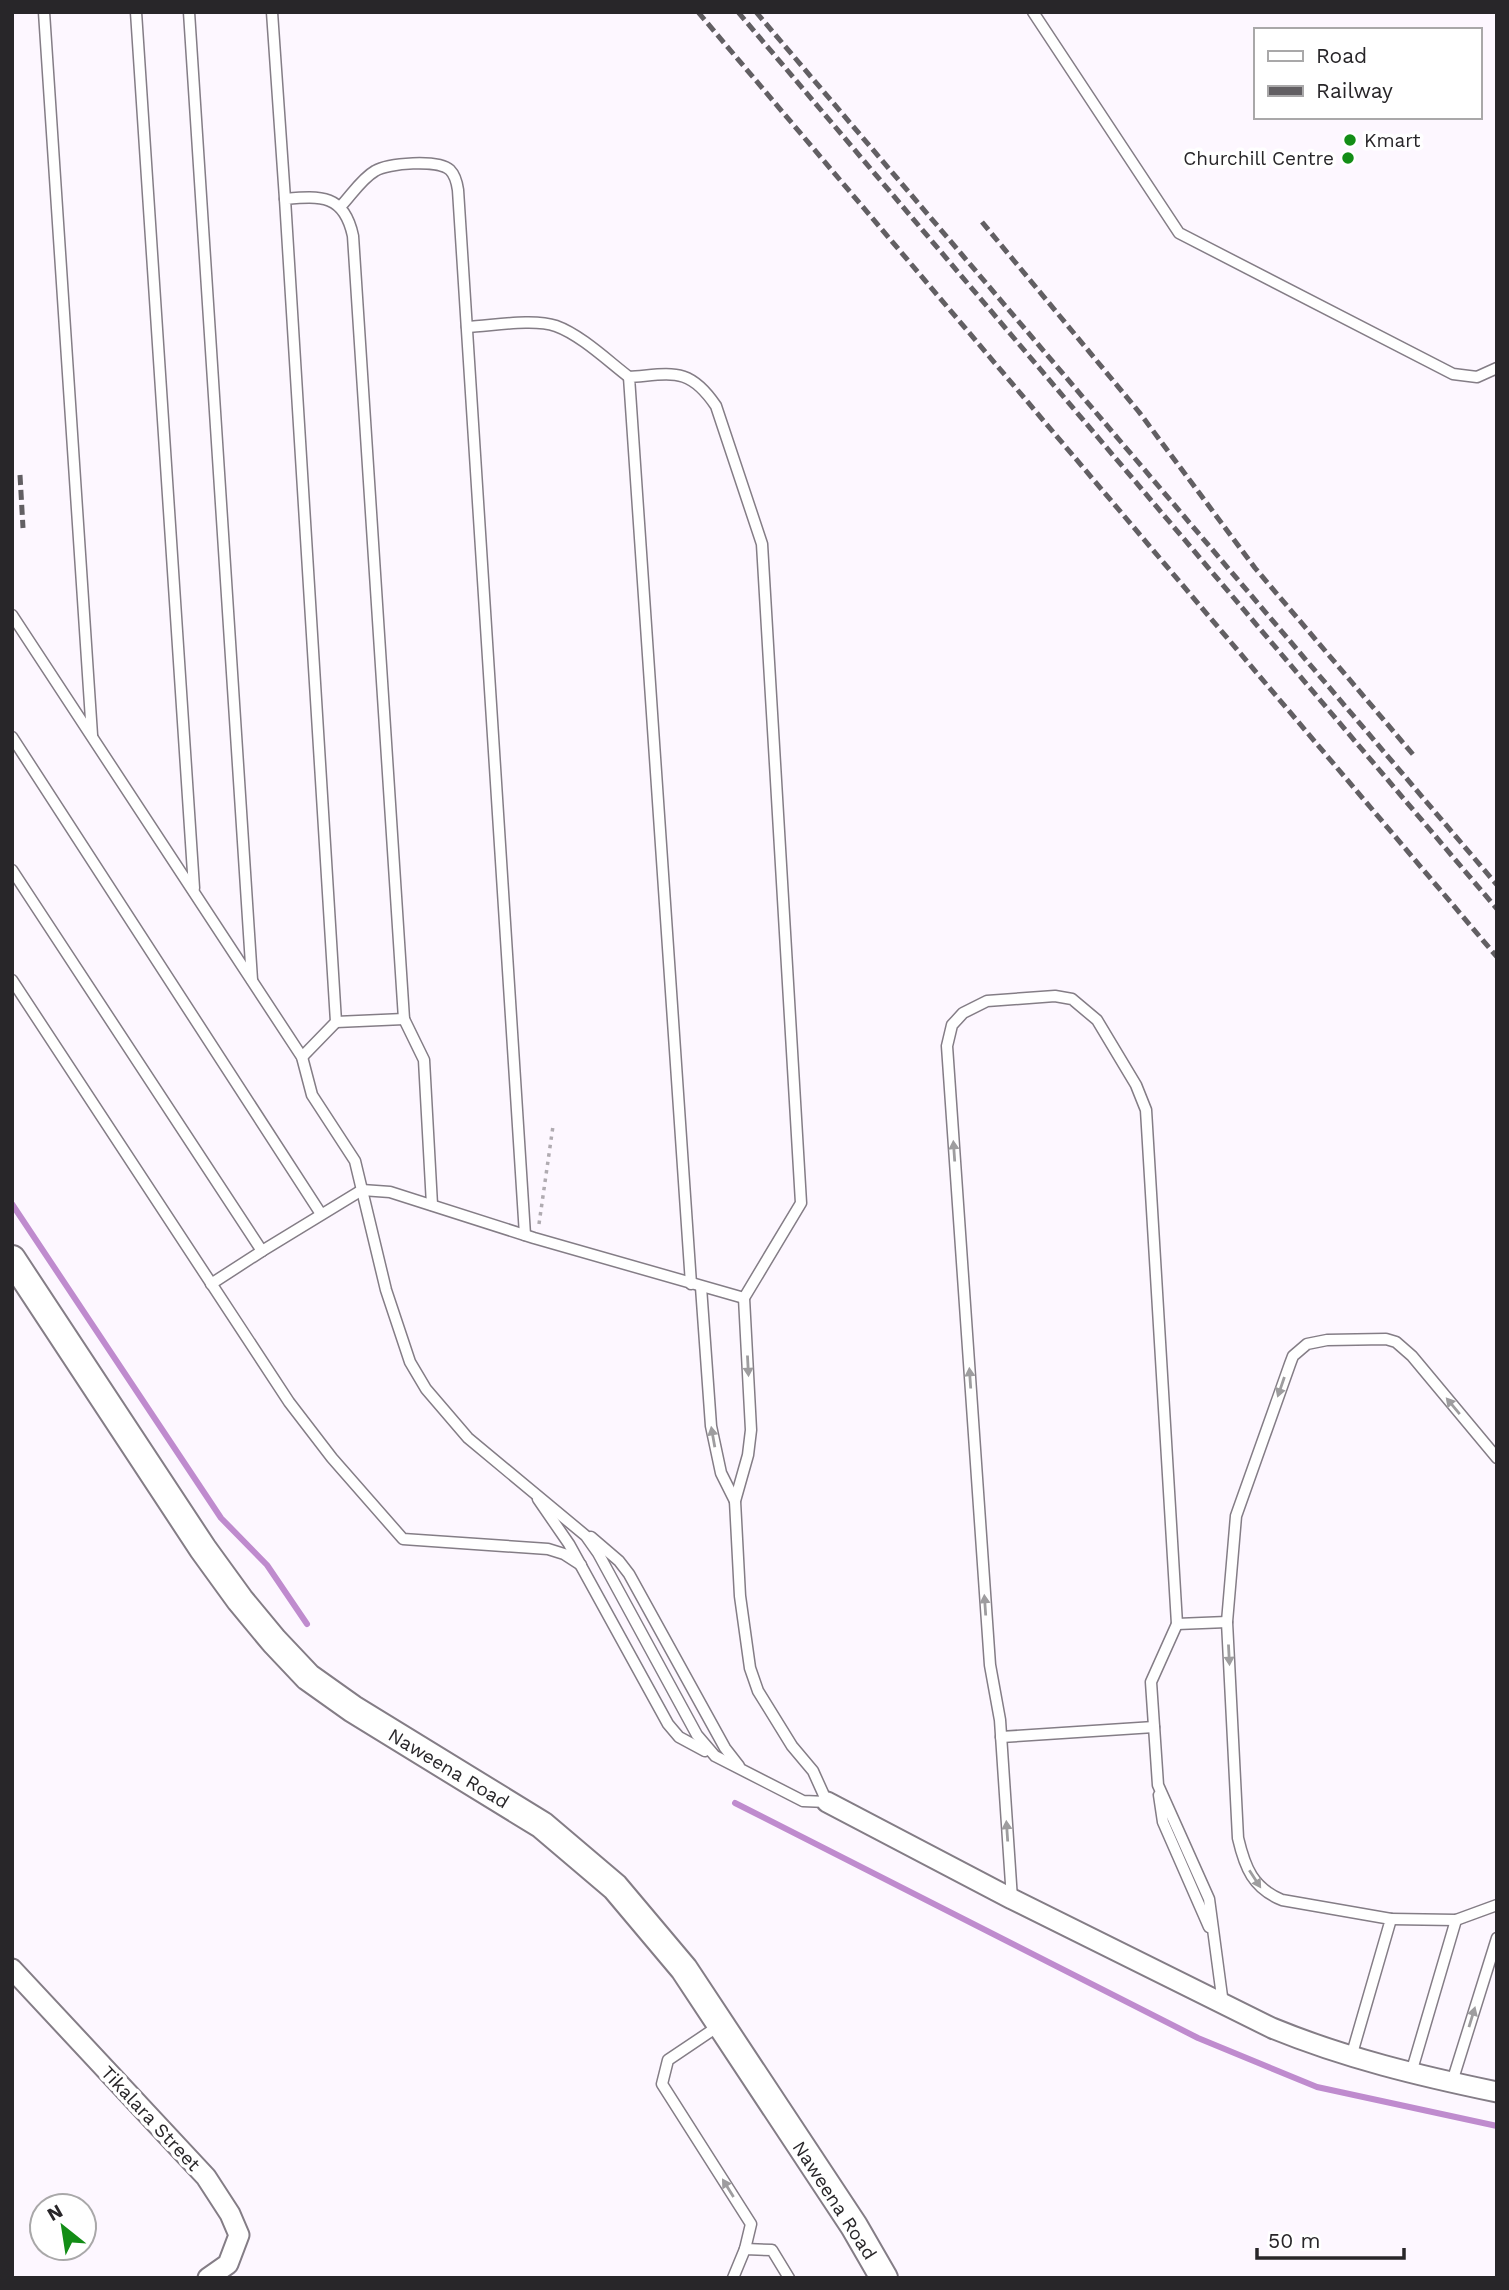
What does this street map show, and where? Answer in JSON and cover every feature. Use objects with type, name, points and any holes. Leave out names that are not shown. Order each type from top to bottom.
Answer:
[{"type":"street","name":"Naweena Road","points":[[12,1259],[203,1549],[274,1642],[308,1676],[353,1709],[542,1825],[615,1887],[684,1969],[854,2226],[884,2278]]},
{"type":"street","points":[[827,1802],[1224,2006],[1308,2043],[1410,2074],[1497,2092]]},
{"type":"street","name":"Tikalara Street","points":[[12,1969],[206,2177],[230,2214],[239,2235],[228,2264],[208,2278]]},
{"type":"lane","points":[[44,12],[92,736]]},
{"type":"lane","points":[[136,12],[194,891]]},
{"type":"lane","points":[[189,12],[253,981]]},
{"type":"lane","points":[[272,12],[337,1022]]},
{"type":"lane","points":[[1033,12],[1179,233],[1454,374],[1477,377],[1497,368]]},
{"type":"lane","points":[[340,207],[368,177],[382,168],[433,163],[450,170],[458,190],[530,1237]]},
{"type":"lane","points":[[285,199],[316,196],[326,198],[340,207],[350,223],[353,236],[404,1019],[424,1060],[432,1205]]},
{"type":"lane","points":[[467,327],[537,323],[555,326],[569,333],[629,377],[678,374],[694,380],[716,406],[762,544],[801,1203],[744,1298],[751,1430],[748,1455],[735,1502],[740,1596],[750,1668],[758,1691],[772,1717],[813,1771],[827,1802],[803,1801],[679,1737],[668,1724],[581,1565],[553,1520],[524,1483]]},
{"type":"lane","points":[[629,377],[696,1285],[711,1426],[721,1473],[735,1502]]},
{"type":"lane","points":[[12,615],[302,1057],[312,1095],[355,1161],[386,1290],[410,1362],[426,1389],[468,1438],[619,1561],[629,1574],[730,1756],[749,1773]]},
{"type":"lane","points":[[12,737],[321,1214]]},
{"type":"lane","points":[[12,870],[262,1251]]},
{"type":"lane","points":[[12,980],[289,1402],[332,1458],[403,1539],[548,1549],[564,1554],[581,1565]]},
{"type":"lane","points":[[1012,1899],[1001,1737],[990,1665],[947,1046],[952,1025],[963,1013],[987,1001],[1055,996],[1072,999],[1097,1020],[1142,1097],[1147,1123],[1177,1624],[1152,1682],[1158,1785],[1163,1822],[1215,1941]]},
{"type":"lane","points":[[302,1057],[337,1022],[404,1019]]},
{"type":"lane","points":[[211,1284],[362,1190],[390,1192],[530,1237],[744,1298]]},
{"type":"lane","points":[[1497,1458],[1412,1356],[1396,1342],[1375,1338],[1326,1339],[1307,1344],[1293,1356],[1236,1516],[1227,1622],[1238,1838],[1241,1852],[1260,1888],[1282,1900],[1391,1919],[1456,1920],[1497,1905]]},
{"type":"lane","points":[[577,1525],[598,1553],[701,1742],[715,1756]]},
{"type":"lane","points":[[1177,1624],[1227,1622]]},
{"type":"lane","points":[[1001,1737],[1154,1727]]},
{"type":"lane","points":[[1158,1785],[1209,1899],[1224,2006]]},
{"type":"lane","points":[[1351,2057],[1391,1919]]},
{"type":"lane","points":[[1410,2074],[1456,1920]]},
{"type":"lane","points":[[1452,2082],[1497,1939]]},
{"type":"lane","points":[[721,2024],[668,2060],[662,2084],[751,2224],[745,2249],[733,2278]]},
{"type":"lane","points":[[745,2249],[772,2250],[789,2278]]},
{"type":"path","points":[[530,1237],[542,1216],[553,1126]]},
{"type":"waterway","points":[[12,1204],[221,1518],[267,1565],[307,1624]]},
{"type":"waterway","points":[[735,1803],[1198,2038],[1317,2087],[1497,2126]]},
{"type":"railway","points":[[698,12],[1497,957]]},
{"type":"railway","points":[[738,12],[1497,909]]},
{"type":"railway","points":[[756,12],[1497,885]]},
{"type":"railway","points":[[982,222],[1139,412],[1255,568],[1416,758]]},
{"type":"railway","points":[[20,475],[23,528]]},
{"type":"place","name":"Kmart","points":[[1350,140]]},
{"type":"place","name":"Churchill Centre","points":[[1348,158]]}]
